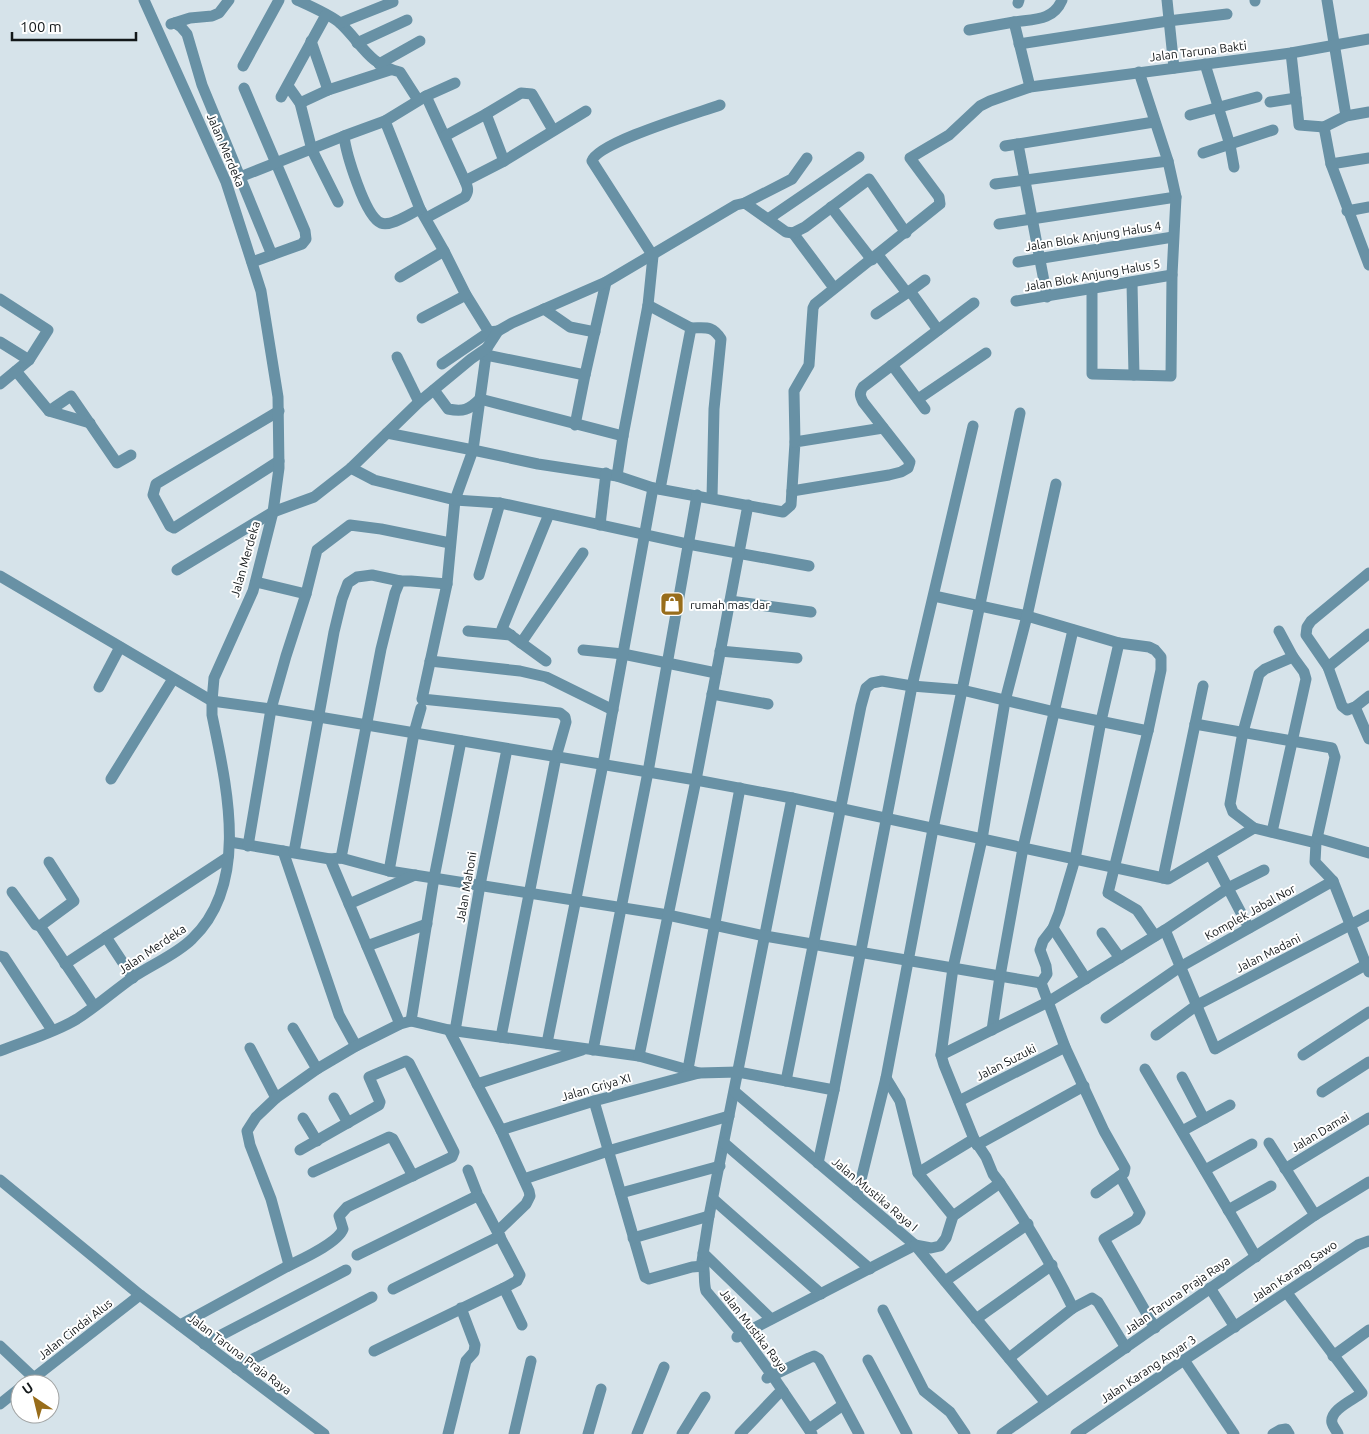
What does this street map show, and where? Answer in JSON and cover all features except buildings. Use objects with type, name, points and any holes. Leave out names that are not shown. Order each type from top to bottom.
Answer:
[{"type":"street","name":"Jalan Merdeka","points":[[0,1051],[77,1018],[133,978],[185,945],[198,933],[208,919],[223,888],[228,857],[230,842],[228,797],[212,714],[214,678],[253,591],[273,512],[279,462],[278,397],[261,291],[226,182],[144,0]]},
{"type":"street","points":[[158,29],[190,18],[212,16],[219,13],[229,0]]},
{"type":"street","points":[[243,66],[279,0]]},
{"type":"street","points":[[297,0],[340,23],[370,57],[384,67],[400,72],[422,98],[445,136],[468,188],[468,193],[465,197],[423,213],[389,224],[381,223],[374,218],[353,174],[344,136]]},
{"type":"street","points":[[969,30],[1048,17],[1055,12],[1062,0]]},
{"type":"street","points":[[1167,0],[1174,68]]},
{"type":"street","points":[[1327,0],[1346,116]]},
{"type":"street","points":[[340,23],[393,2]]},
{"type":"street","points":[[1019,44],[1227,14]]},
{"type":"street","points":[[281,97],[326,15]]},
{"type":"street","points":[[358,43],[406,20]]},
{"type":"street","points":[[1014,22],[1030,87]]},
{"type":"street","points":[[174,23],[187,34],[202,86],[272,255]]},
{"type":"street","name":"Jalan Taruna Bakti","points":[[906,233],[940,204],[939,197],[910,158],[949,136],[980,106],[990,101],[1030,87],[1290,53],[1369,39]]},
{"type":"street","points":[[311,41],[328,90]]},
{"type":"street","points":[[300,103],[384,67],[420,41]]},
{"type":"street","points":[[1290,53],[1299,125],[1324,127],[1346,116],[1369,112]]},
{"type":"street","points":[[1205,64],[1230,145],[1234,166]]},
{"type":"street","points":[[1092,288],[1092,374],[1171,376],[1173,237],[1176,197],[1168,160],[1139,72]]},
{"type":"street","points":[[240,177],[385,121],[422,98],[455,83]]},
{"type":"street","points":[[288,86],[300,103],[312,150],[338,202]]},
{"type":"street","points":[[244,88],[277,163],[305,232],[306,239],[302,244],[252,262]]},
{"type":"street","points":[[445,136],[521,93],[532,94],[553,130]]},
{"type":"street","points":[[1190,115],[1257,97]]},
{"type":"street","points":[[1270,102],[1296,98]]},
{"type":"street","points":[[600,525],[623,436],[648,305],[653,256],[592,161],[594,156],[629,136],[720,105]]},
{"type":"street","points":[[465,182],[504,161],[586,111]]},
{"type":"street","points":[[486,114],[504,161]]},
{"type":"street","points":[[385,121],[423,213],[466,295],[494,332]]},
{"type":"street","points":[[1005,146],[1154,122]]},
{"type":"street","points":[[1324,127],[1331,164],[1347,211],[1368,257]]},
{"type":"street","points":[[1203,153],[1273,130]]},
{"type":"street","points":[[1018,144],[1046,297]]},
{"type":"street","points":[[768,219],[859,157]]},
{"type":"street","points":[[442,364],[512,323],[606,282],[653,256],[690,231],[736,205],[792,178],[807,158]]},
{"type":"street","points":[[1331,164],[1369,158]]},
{"type":"street","points":[[995,184],[1168,160]]},
{"type":"street","points":[[387,433],[538,464],[612,475],[656,488],[783,512],[791,505],[794,391],[809,365],[813,308],[817,301],[906,233],[869,179],[805,227],[793,233],[786,232],[745,202]]},
{"type":"street","points":[[999,224],[1176,197]]},
{"type":"street","points":[[1347,211],[1369,206]]},
{"type":"street","points":[[831,207],[908,292],[938,330]]},
{"type":"street","points":[[793,233],[834,288]]},
{"type":"street","name":"Jalan Blok Anjung Halus 4","points":[[1018,262],[1173,237]]},
{"type":"street","points":[[400,277],[444,251]]},
{"type":"street","name":"Jalan Blok Anjung Halus 5","points":[[1016,301],[1172,275]]},
{"type":"street","points":[[876,314],[925,280]]},
{"type":"street","points":[[575,425],[606,282]]},
{"type":"street","points":[[1132,282],[1134,375]]},
{"type":"street","points":[[422,318],[466,295]]},
{"type":"street","points":[[0,299],[48,330],[29,360],[0,384]]},
{"type":"street","points":[[792,491],[901,472],[908,468],[910,462],[863,402],[860,391],[892,364],[974,303]]},
{"type":"street","points":[[648,305],[691,328],[712,328],[721,339],[714,409],[712,498]]},
{"type":"street","points":[[544,309],[570,327],[595,332]]},
{"type":"street","points":[[547,1043],[603,764],[644,535],[691,328]]},
{"type":"street","points":[[494,332],[487,351],[473,450],[455,500],[447,584],[422,699],[560,713],[565,717],[566,722],[556,757],[500,1037]]},
{"type":"street","points":[[0,342],[29,360]]},
{"type":"street","points":[[177,570],[273,512],[314,497],[351,468],[419,402],[471,359],[487,351],[585,375]]},
{"type":"street","points":[[918,399],[986,352]]},
{"type":"street","points":[[397,357],[419,402]]},
{"type":"street","points":[[892,364],[925,410]]},
{"type":"street","points":[[16,371],[49,412],[90,423]]},
{"type":"street","points":[[434,390],[448,409],[464,411],[472,407],[480,399]]},
{"type":"street","points":[[49,412],[71,396],[117,463],[131,455]]},
{"type":"street","points":[[480,399],[623,436]]},
{"type":"street","points":[[279,411],[156,484],[153,495],[170,526],[174,528],[279,462]]},
{"type":"street","points":[[857,1196],[886,1078],[933,829],[1020,413]]},
{"type":"street","points":[[818,1163],[834,1090],[912,686],[973,426]]},
{"type":"street","points":[[794,442],[883,428]]},
{"type":"street","points":[[351,468],[374,480],[455,500],[500,503],[688,544],[809,566]]},
{"type":"street","points":[[1056,484],[1027,616],[1005,701],[982,839],[953,968],[941,1055],[976,1142],[993,1174],[1028,1224],[1052,1265],[1073,1308]]},
{"type":"street","points":[[590,1049],[623,908],[696,496]]},
{"type":"street","points":[[479,575],[500,503]]},
{"type":"street","points":[[640,1056],[696,780],[748,505]]},
{"type":"street","points":[[546,661],[502,629],[549,514]]},
{"type":"street","points":[[248,846],[271,709],[306,594],[317,550],[350,525],[381,529],[450,543]]},
{"type":"street","points":[[522,643],[583,554]]},
{"type":"street","points":[[1369,573],[1311,621],[1307,627],[1306,635],[1328,667],[1342,706],[1347,710],[1355,707],[1369,696]]},
{"type":"street","points":[[356,1046],[339,1015],[289,852],[319,717],[334,632],[348,583],[357,578],[372,575],[400,582],[447,584]]},
{"type":"street","points":[[0,576],[212,702],[271,709],[740,788],[1168,879],[1254,828]]},
{"type":"street","points":[[256,582],[306,594]]},
{"type":"street","points":[[400,582],[395,593],[381,649],[366,725],[335,859],[349,904],[367,946],[405,1022]]},
{"type":"street","points":[[934,596],[1027,616],[1119,643],[1149,647],[1161,656],[1161,670],[1148,731],[1108,893],[1137,910],[1160,933],[1180,967],[1215,1049],[1368,967],[1333,881],[1315,862],[1317,840],[1335,757],[1332,748],[1195,724]]},
{"type":"street","points":[[730,601],[810,612]]},
{"type":"street","points":[[992,1030],[1023,848],[1073,630]]},
{"type":"street","points":[[468,631],[511,635]]},
{"type":"street","points":[[1272,832],[1306,679],[1304,672],[1279,632]]},
{"type":"street","points":[[1328,667],[1369,634]]},
{"type":"street","points":[[1096,1193],[1124,1173],[1124,1168],[1065,1047],[1041,983],[1046,974],[1046,966],[1040,950],[1043,941],[1053,928],[1059,913],[1075,859],[1101,721],[1119,643]]},
{"type":"street","points":[[99,687],[120,647]]},
{"type":"street","points":[[583,650],[623,654],[716,673]]},
{"type":"street","points":[[720,651],[797,658]]},
{"type":"street","points":[[1294,656],[1265,669],[1259,674],[1243,732],[1230,804],[1233,812],[1254,828],[1317,840],[1369,853]]},
{"type":"street","points":[[430,661],[520,671],[546,677],[613,710]]},
{"type":"street","points":[[111,779],[173,679]]},
{"type":"street","points":[[786,1081],[840,808],[866,688],[872,683],[882,681],[912,686],[962,690],[1148,731]]},
{"type":"street","points":[[1163,878],[1203,686]]},
{"type":"street","points":[[712,694],[768,704]]},
{"type":"street","points":[[1355,707],[1369,739]]},
{"type":"street","points":[[389,871],[414,733],[421,708]]},
{"type":"street","points":[[405,1022],[427,924],[434,878],[461,741]]},
{"type":"street","name":"Jalan Mahoni","points":[[452,1031],[507,748]]},
{"type":"street","points":[[694,1071],[715,925],[740,788]]},
{"type":"street","name":"Jalan Mustika Raya","points":[[792,798],[713,1199],[699,1284],[703,1294],[740,1336],[809,1432]]},
{"type":"street","points":[[230,842],[335,859],[389,871],[668,915],[765,936],[1041,983]]},
{"type":"street","points":[[1210,854],[1249,928]]},
{"type":"street","points":[[65,964],[228,857]]},
{"type":"street","points":[[40,926],[74,901],[49,862]]},
{"type":"street","points":[[941,1055],[1048,1002],[1160,933],[1228,888],[1264,870]]},
{"type":"street","points":[[349,904],[415,875]]},
{"type":"street","name":"Komplek Jabal Nor","points":[[1106,1018],[1180,967],[1333,881]]},
{"type":"street","points":[[12,892],[36,925],[40,926],[94,1006]]},
{"type":"street","name":"Jalan Madani","points":[[1156,1035],[1197,1005],[1369,915]]},
{"type":"street","points":[[367,946],[427,924]]},
{"type":"street","points":[[1053,928],[1086,979]]},
{"type":"street","points":[[1102,933],[1120,958]]},
{"type":"street","points":[[106,937],[133,978]]},
{"type":"street","points":[[0,956],[4,957],[52,1030]]},
{"type":"street","points":[[1303,1055],[1369,1012]]},
{"type":"street","points":[[288,1266],[271,1199],[250,1145],[247,1131],[256,1117],[276,1098],[317,1069],[356,1046],[405,1022],[452,1031],[640,1056],[694,1071],[738,1072],[834,1090]]},
{"type":"street","points":[[293,1028],[317,1069]]},
{"type":"street","points":[[393,1290],[499,1233],[528,1200],[529,1191],[502,1130],[477,1084],[452,1031]]},
{"type":"street","name":"Jalan Suzuki","points":[[959,1101],[1065,1047]]},
{"type":"street","points":[[250,1048],[276,1098]]},
{"type":"street","points":[[477,1084],[590,1049]]},
{"type":"street","points":[[180,1325],[324,1247],[342,1233],[343,1229],[339,1216],[348,1207],[452,1157],[454,1152],[408,1062],[369,1078],[380,1104],[300,1150]]},
{"type":"street","points":[[1322,1092],[1369,1062]]},
{"type":"street","points":[[1145,1069],[1256,1257]]},
{"type":"street","name":"Jalan Griya XI","points":[[502,1130],[694,1071]]},
{"type":"street","points":[[1182,1077],[1204,1119]]},
{"type":"street","points":[[886,1078],[900,1101],[918,1173],[953,1216]]},
{"type":"street","points":[[918,1173],[1084,1086]]},
{"type":"street","name":"Jalan Mustika Raya I","points":[[735,1092],[915,1246],[740,1336]]},
{"type":"street","points":[[334,1098],[348,1123]]},
{"type":"street","points":[[594,1101],[646,1278],[649,1279],[702,1262],[771,1319]]},
{"type":"street","points":[[1182,1131],[1230,1105]]},
{"type":"street","points":[[524,1179],[608,1151],[729,1116]]},
{"type":"street","points":[[303,1118],[316,1141]]},
{"type":"street","name":"Jalan Damai","points":[[1285,1169],[1369,1118]]},
{"type":"street","points":[[313,1172],[389,1137],[393,1139],[413,1176]]},
{"type":"street","points":[[724,1143],[870,1268]]},
{"type":"street","points":[[1268,1143],[1315,1215]]},
{"type":"street","points":[[1205,1170],[1252,1144]]},
{"type":"street","points":[[621,1193],[720,1166]]},
{"type":"street","points":[[374,1351],[517,1281],[520,1275],[499,1233],[477,1196],[468,1170]]},
{"type":"street","points":[[1120,1176],[1140,1213],[1136,1220],[1104,1239],[1155,1328]]},
{"type":"street","name":"Jalan Taruna Praja Raya","points":[[0,1180],[140,1295],[324,1434]]},
{"type":"street","name":"Jalan Taruna Praja Raya","points":[[1002,1434],[1315,1215],[1369,1182]]},
{"type":"street","points":[[915,1246],[931,1248],[940,1246],[953,1216],[1000,1183]]},
{"type":"street","points":[[1228,1210],[1272,1186]]},
{"type":"street","points":[[357,1255],[477,1196]]},
{"type":"street","points":[[713,1199],[821,1294]]},
{"type":"street","points":[[633,1238],[710,1216]]},
{"type":"street","points":[[945,1281],[1028,1224]]},
{"type":"street","name":"Jalan Karang Sawo","points":[[1235,1327],[1358,1245],[1369,1241]]},
{"type":"street","points":[[915,1246],[1046,1402]]},
{"type":"street","points":[[976,1319],[1052,1265]]},
{"type":"street","points":[[204,1344],[346,1270]]},
{"type":"street","points":[[504,1288],[522,1326]]},
{"type":"street","points":[[1210,1288],[1235,1327]]},
{"type":"street","points":[[1287,1293],[1333,1356],[1365,1391],[1337,1410],[1332,1416],[1332,1423],[1338,1434]]},
{"type":"street","name":"Jalan Cindai Alus","points":[[39,1374],[140,1295]]},
{"type":"street","points":[[236,1368],[372,1296]]},
{"type":"street","points":[[1009,1358],[1073,1308],[1092,1298],[1095,1299],[1126,1348]]},
{"type":"street","points":[[448,1434],[466,1361],[474,1352],[475,1345],[461,1308]]},
{"type":"street","points":[[883,1310],[924,1391],[950,1412],[965,1434]]},
{"type":"street","name":"Jalan Karang Anyar 3","points":[[1076,1434],[1095,1429],[1184,1360],[1235,1327]]},
{"type":"street","points":[[1333,1356],[1369,1330]]},
{"type":"street","points":[[0,1346],[24,1374]]},
{"type":"street","points":[[770,1377],[814,1356],[819,1359],[859,1434]]},
{"type":"street","points":[[868,1360],[907,1434]]},
{"type":"street","points":[[1184,1360],[1234,1434]]},
{"type":"street","points":[[514,1434],[531,1361]]},
{"type":"street","points":[[637,1434],[664,1367]]},
{"type":"street","points":[[588,1434],[601,1389]]},
{"type":"street","points":[[740,1434],[781,1392]]},
{"type":"street","points":[[0,1404],[10,1396]]},
{"type":"street","points":[[682,1434],[705,1397]]},
{"type":"street","points":[[809,1432],[843,1405]]},
{"type":"street","points":[[1273,1434],[1286,1429],[1289,1434]]},
{"type":"place","name":"rumah mas dar","points":[[672,604]]}]
